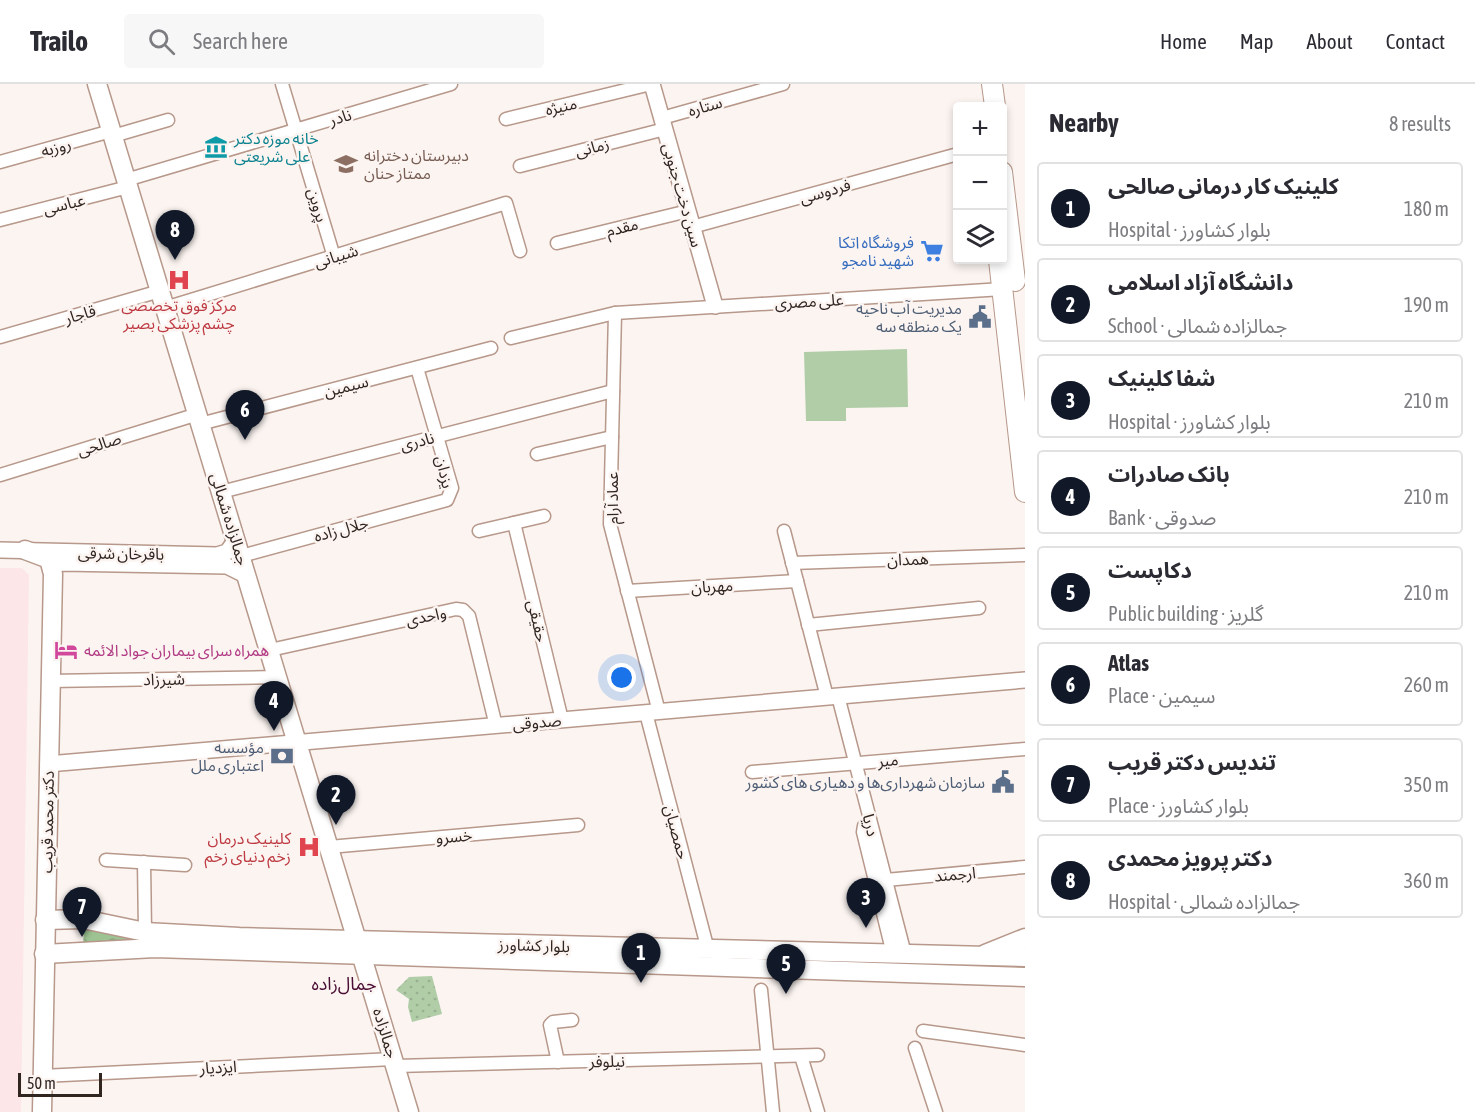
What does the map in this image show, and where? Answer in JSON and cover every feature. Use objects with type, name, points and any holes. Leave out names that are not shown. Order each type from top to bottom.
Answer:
[{"type":"main road","name":"جمالزاده شمالی","points":[[97,84],[360,947]]},
{"type":"main road","points":[[980,84],[982,102]]},
{"type":"main road","points":[[992,84],[994,102]]},
{"type":"main road","points":[[1004,210],[1025,492]]},
{"type":"main road","points":[[1000,264],[1009,289],[1025,376]]},
{"type":"main road","points":[[25,550],[46,557],[53,566]]},
{"type":"main road","name":"دکتر محمد قریب","points":[[42,1112],[53,566]]},
{"type":"main road","name":"بلوار کشاورز","points":[[45,920],[91,920],[145,932],[360,947],[1025,977]]},
{"type":"main road","points":[[978,956],[1025,938]]},
{"type":"main road","name":"بلوار کشاورز","points":[[44,954],[155,948],[360,947],[708,950],[1025,957]]},
{"type":"main road","name":"جمالزاده","points":[[360,947],[409,1112]]},
{"type":"street","name":"پروین","points":[[282,84],[334,257]]},
{"type":"street","name":"نادر","points":[[127,184],[451,84]]},
{"type":"street","name":"منیژه","points":[[506,119],[652,84]]},
{"type":"street","name":"سین دخت جنوبی","points":[[652,84],[714,306]]},
{"type":"street","name":"ستاره","points":[[663,123],[783,84]]},
{"type":"street","name":"روزبه","points":[[0,162],[168,120]]},
{"type":"street","name":"زمانی","points":[[520,166],[663,123]]},
{"type":"street","name":"فردوسی","points":[[692,228],[953,155]]},
{"type":"street","name":"عباسی","points":[[0,220],[127,184]]},
{"type":"street","name":"شیبانی","points":[[163,300],[334,257],[506,203],[520,251]]},
{"type":"street","name":"مقدم","points":[[557,243],[688,211]]},
{"type":"street","name":"علی مصری","points":[[512,338],[615,313],[1009,289]]},
{"type":"street","name":"قاجار","points":[[0,337],[163,300]]},
{"type":"street","name":"عماد آرام","points":[[615,313],[610,524],[627,591],[652,712]]},
{"type":"street","name":"سیمین","points":[[199,419],[417,368],[491,348]]},
{"type":"street","name":"یزدان","points":[[417,368],[452,488],[450,498],[442,502]]},
{"type":"street","name":"نادری","points":[[221,492],[614,391]]},
{"type":"street","name":"صالحی","points":[[0,475],[199,419]]},
{"type":"street","points":[[537,454],[612,437]]},
{"type":"street","name":"جلال زاده","points":[[238,548],[442,502]]},
{"type":"street","points":[[479,531],[544,516]]},
{"type":"street","name":"حقیقی","points":[[514,523],[562,720]]},
{"type":"street","name":"دریا","points":[[784,531],[808,625],[855,763],[870,820],[880,881],[899,954]]},
{"type":"street","name":"باقرخان شرقی","points":[[0,550],[217,555],[238,548]]},
{"type":"street","name":"همدان","points":[[792,563],[1025,555]]},
{"type":"street","points":[[53,566],[62,563],[227,566],[247,576]]},
{"type":"street","name":"مهربان","points":[[627,591],[797,581]]},
{"type":"street","points":[[808,625],[979,608]]},
{"type":"street","name":"واحدی","points":[[270,650],[456,609],[463,610],[469,616],[496,726]]},
{"type":"street","name":"شیرزاد","points":[[50,681],[278,677]]},
{"type":"street","name":"صدوقی","points":[[48,764],[1025,680]]},
{"type":"street","name":"حمصیان","points":[[652,712],[708,950]]},
{"type":"street","name":"میر","points":[[752,772],[1025,749]]},
{"type":"street","name":"خسرو","points":[[329,847],[578,825]]},
{"type":"street","points":[[106,860],[185,865]]},
{"type":"street","points":[[144,862],[145,932]]},
{"type":"street","name":"ارجمند","points":[[880,881],[1025,867]]},
{"type":"street","points":[[761,990],[773,1112]]},
{"type":"street","points":[[558,1062],[550,1025],[553,1022],[572,1020]]},
{"type":"street","points":[[923,1031],[1025,1045]]},
{"type":"street","points":[[915,1048],[936,1112]]},
{"type":"street","name":"نیلوفر","points":[[394,1062],[558,1062],[818,1055]]},
{"type":"street","points":[[801,1056],[818,1112]]},
{"type":"street","name":"ایزدیار","points":[[42,1076],[394,1062]]},
{"type":"shaded area","points":[[0,568],[22,568],[29,575],[21,1112],[0,1112]]},
{"type":"green space","points":[[907,349],[908,407],[846,408],[846,421],[806,421],[804,352]]},
{"type":"green space","points":[[84,927],[133,940],[83,946]]},
{"type":"green space","points":[[432,976],[442,1014],[412,1022],[408,1007],[409,999],[396,990],[409,977]]},
{"type":"place","name":"خانه موزه دکتر علی شریعتی","points":[[216,147]]},
{"type":"place","name":"دبیرستان دخترانه ممتاز حنان","points":[[346,164]]},
{"type":"place","name":"فروشگاه اتکا شهید نامجو","points":[[932,251]]},
{"type":"place","name":"دکتر پرویز محمدی","points":[[175,260]]},
{"type":"place","name":"مرکز فوق تخصصی چشم پزشکی بصیر","points":[[179,280]]},
{"type":"place","name":"مدیریت آب ناحیه یک منطقه سه","points":[[980,317]]},
{"type":"place","name":"Atlas","points":[[245,440]]},
{"type":"place","name":"همراه سرای بیماران جواد الائمه","points":[[66,650]]},
{"type":"place","name":"بانک صادرات","points":[[274,731]]},
{"type":"place","name":"مؤسسه اعتباری ملل","points":[[282,756]]},
{"type":"place","name":"سازمان شهرداری‌ها و دهیاری‌ های کشور","points":[[1003,782]]},
{"type":"place","name":"دانشگاه آزاد اسلامی","points":[[336,825]]},
{"type":"place","name":"کلینیک درمان زخم دنیای زخم","points":[[309,847]]},
{"type":"place","name":"شفا کلینیک","points":[[866,928]]},
{"type":"place","name":"تندیس دکتر قریب","points":[[82,937]]},
{"type":"place","name":"کلینیک کار درمانی صالحی","points":[[641,983]]},
{"type":"place","name":"دکاپست","points":[[786,994]]},
{"type":"district","name":"جمال‌زاده","points":[[344,983]]}]
